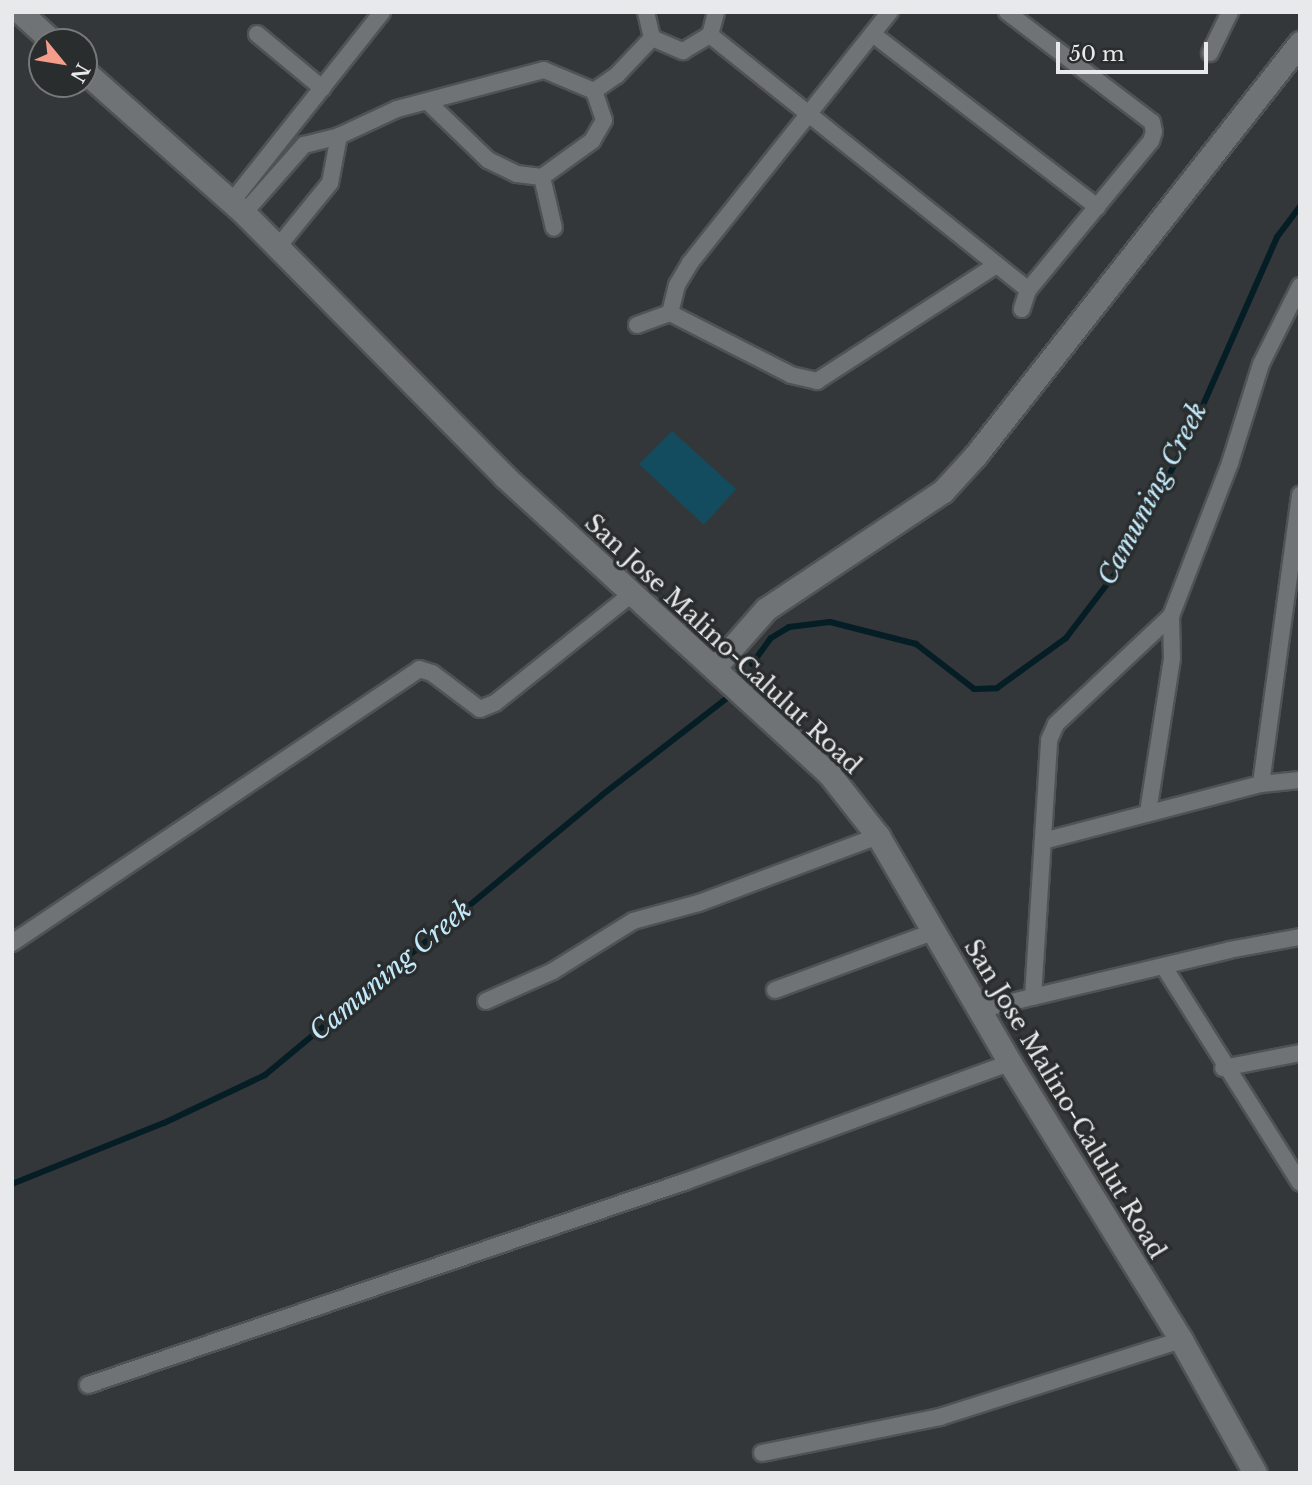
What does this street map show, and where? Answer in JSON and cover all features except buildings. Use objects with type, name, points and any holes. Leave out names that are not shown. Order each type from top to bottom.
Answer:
[{"type":"main road","points":[[20,12],[38,28]]},
{"type":"main road","points":[[715,667],[766,609],[943,491],[975,456],[1300,43]]},
{"type":"main road","name":"San Jose Malino-Calulut Road","points":[[98,84],[237,209],[504,476],[634,592],[830,775],[878,836],[978,1010],[1181,1340],[1255,1473]]},
{"type":"street","points":[[237,209],[322,88],[382,12]]},
{"type":"street","points":[[646,12],[652,38],[671,50],[683,51],[710,35],[716,12]]},
{"type":"street","points":[[670,313],[677,285],[690,262],[809,118],[890,12]]},
{"type":"street","points":[[1007,12],[1152,122],[1151,141],[1028,290],[1022,309]]},
{"type":"street","points":[[1208,12],[1226,18],[1210,53]]},
{"type":"street","points":[[257,34],[322,88]]},
{"type":"street","points":[[710,35],[809,118],[1028,290]]},
{"type":"street","points":[[874,35],[1097,207]]},
{"type":"street","points":[[593,91],[617,75],[652,38]]},
{"type":"street","points":[[237,209],[304,145],[339,136],[397,109],[429,103],[496,80],[544,70],[593,91],[604,120],[592,141],[542,177],[517,174],[488,160],[429,103]]},
{"type":"street","points":[[277,248],[330,183],[339,136]]},
{"type":"street","points":[[542,177],[554,228]]},
{"type":"street","points":[[637,325],[670,313],[791,374],[817,382],[995,266]]},
{"type":"street","points":[[1148,812],[1172,659],[1171,616],[1230,463],[1261,364],[1300,286]]},
{"type":"street","points":[[1261,784],[1300,495]]},
{"type":"street","points":[[12,943],[419,669],[432,673],[480,709],[495,703],[634,592]]},
{"type":"street","points":[[1033,997],[1049,740],[1056,724],[1171,616]]},
{"type":"street","points":[[1043,841],[1261,784],[1300,780]]},
{"type":"street","points":[[486,1001],[553,971],[633,921],[699,903],[878,836]]},
{"type":"street","points":[[775,990],[933,932]]},
{"type":"street","points":[[978,1010],[1300,937]]},
{"type":"street","points":[[1164,967],[1223,1068],[1300,1183]]},
{"type":"street","points":[[1223,1068],[1300,1053]]},
{"type":"street","points":[[88,1385],[684,1182],[1010,1063]]},
{"type":"street","points":[[762,1453],[940,1417],[1181,1340]]},
{"type":"shaded area","points":[[672,431],[736,489],[704,525],[639,464]]},
{"type":"waterway","name":"Camuning Creek","points":[[752,664],[771,638],[789,627],[830,622],[916,644],[974,689],[997,688],[1066,638],[1120,567],[1188,439],[1277,237],[1300,206]]},
{"type":"waterway","name":"Camuning Creek","points":[[12,1184],[164,1123],[265,1075],[602,795],[732,694]]}]
